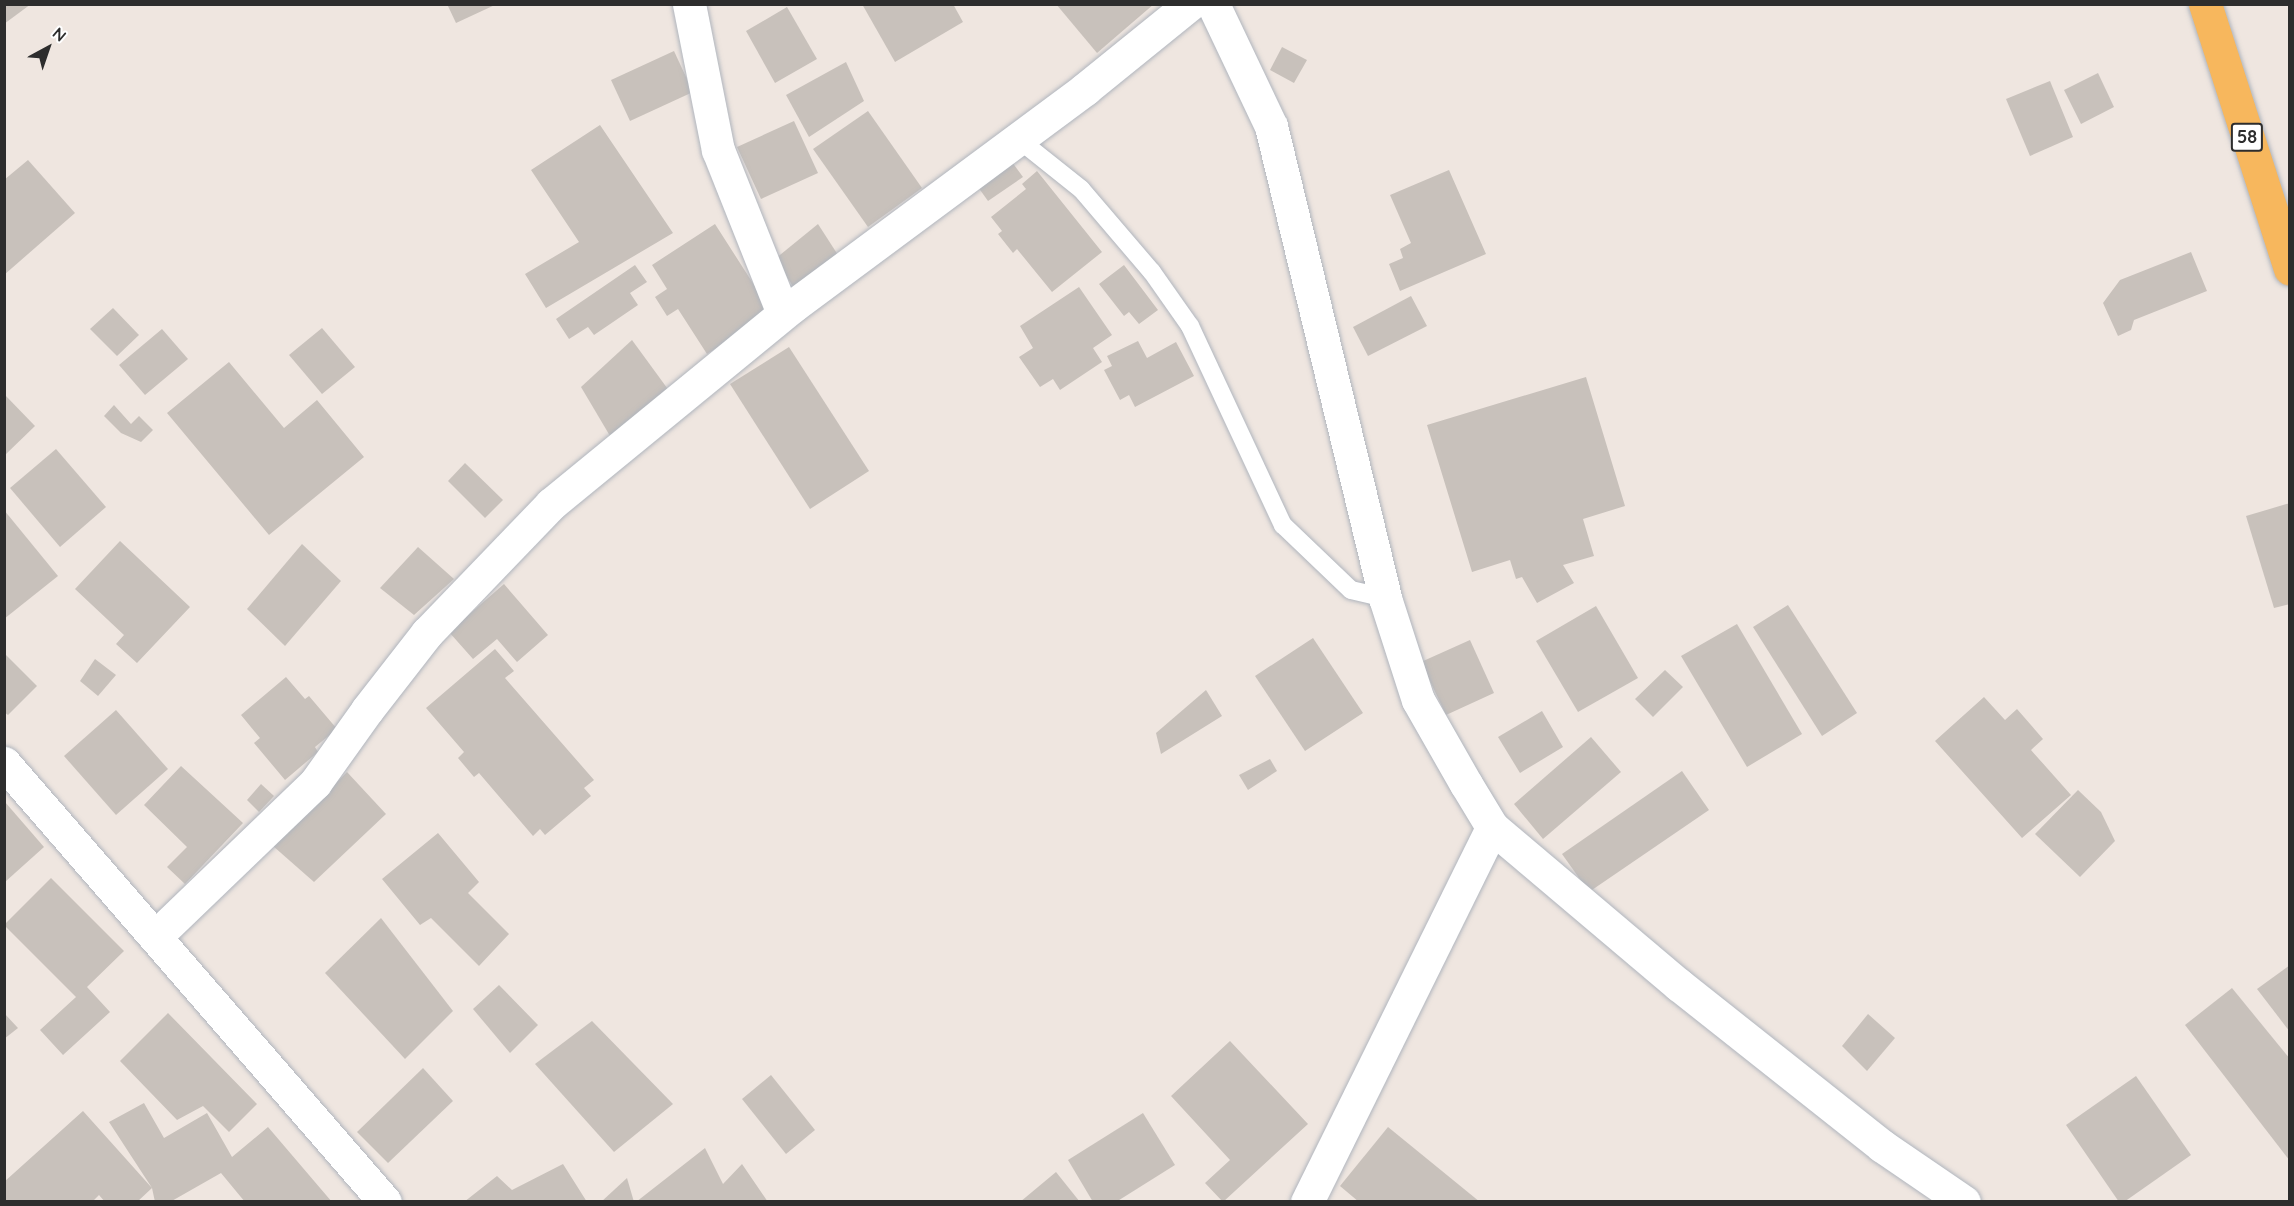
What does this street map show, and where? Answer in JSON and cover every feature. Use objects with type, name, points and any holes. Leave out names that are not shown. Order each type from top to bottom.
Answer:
[{"type":"main road","name":"58","points":[[2205,4],[2289,269]]},
{"type":"street","points":[[689,4],[718,150],[783,313]]},
{"type":"street","points":[[155,938],[315,783],[367,710],[427,633],[551,504],[783,313],[1085,89],[1190,4]]},
{"type":"street","points":[[1213,4],[1271,126],[1385,598],[1418,700],[1492,827],[1697,1000],[1882,1146],[1964,1202]]},
{"type":"street","points":[[4,762],[384,1202]]},
{"type":"street","points":[[1307,1202],[1492,827]]},
{"type":"lane","points":[[1017,138],[1081,189],[1152,272],[1190,326],[1283,525],[1351,590],[1385,598]]},
{"type":"building","points":[[4,4],[31,4],[4,24]]},
{"type":"building","points":[[447,4],[497,4],[456,23]]},
{"type":"building","points":[[862,4],[953,4],[963,22],[895,62]]},
{"type":"building","points":[[1056,4],[1154,4],[1097,53]]},
{"type":"building","points":[[787,7],[817,59],[775,83],[746,31]]},
{"type":"building","points":[[1282,47],[1307,60],[1294,83],[1270,70]]},
{"type":"building","points":[[674,51],[693,92],[630,121],[611,80]]},
{"type":"building","points":[[846,62],[864,101],[809,137],[786,95]]},
{"type":"building","points":[[2098,73],[2114,107],[2081,124],[2064,90]]},
{"type":"building","points":[[2050,81],[2073,137],[2030,156],[2006,99]]},
{"type":"building","points":[[868,111],[922,188],[868,227],[813,149]]},
{"type":"building","points":[[794,121],[818,173],[761,199],[737,147]]},
{"type":"building","points":[[600,125],[673,233],[546,308],[525,274],[579,242],[531,170]]},
{"type":"building","points":[[28,160],[75,213],[4,275],[4,180]]},
{"type":"building","points":[[1012,162],[1023,177],[988,201],[978,187]]},
{"type":"building","points":[[1449,170],[1486,254],[1400,291],[1389,264],[1403,258],[1400,249],[1411,243],[1390,195]]},
{"type":"building","points":[[1037,171],[1102,252],[1052,292],[1017,249],[1013,253],[998,234],[1002,231],[991,217],[1026,189],[1022,184]]},
{"type":"building","points":[[715,224],[772,313],[707,354],[678,309],[667,316],[655,297],[667,289],[652,265]]},
{"type":"building","points":[[818,224],[838,255],[794,288],[775,259]]},
{"type":"building","points":[[2191,252],[2207,291],[2134,320],[2131,330],[2118,336],[2103,303],[2120,280]]},
{"type":"building","points":[[635,265],[647,282],[630,293],[638,305],[594,335],[588,327],[569,339],[556,319]]},
{"type":"building","points":[[1124,265],[1158,310],[1139,324],[1129,312],[1124,316],[1099,284]]},
{"type":"building","points":[[1079,287],[1112,335],[1093,348],[1102,362],[1060,390],[1053,379],[1040,387],[1019,357],[1033,348],[1020,326]]},
{"type":"building","points":[[1411,296],[1427,326],[1368,356],[1353,327]]},
{"type":"building","points":[[113,308],[139,335],[117,356],[90,329]]},
{"type":"building","points":[[322,328],[355,367],[322,394],[289,355]]},
{"type":"building","points":[[162,329],[188,359],[145,395],[119,365]]},
{"type":"building","points":[[632,340],[670,392],[613,441],[581,387]]},
{"type":"building","points":[[1138,341],[1147,358],[1176,342],[1194,376],[1135,407],[1129,395],[1120,400],[1104,370],[1112,366],[1107,356]]},
{"type":"building","points":[[789,347],[869,471],[810,509],[730,384]]},
{"type":"building","points":[[229,362],[284,428],[317,400],[364,457],[269,535],[167,413]]},
{"type":"building","points":[[1586,377],[1625,506],[1583,519],[1594,556],[1563,565],[1574,583],[1537,603],[1522,577],[1516,579],[1510,560],[1472,572],[1427,425]]},
{"type":"building","points":[[4,394],[35,426],[4,456]]},
{"type":"building","points":[[114,405],[131,424],[139,416],[153,430],[141,442],[121,433],[104,416]]},
{"type":"building","points":[[56,449],[106,507],[60,547],[10,488]]},
{"type":"building","points":[[465,463],[503,500],[485,518],[448,481]]},
{"type":"building","points":[[2290,503],[2290,604],[2274,608],[2246,516]]},
{"type":"building","points":[[4,510],[58,576],[4,619]]},
{"type":"building","points":[[120,541],[190,607],[137,663],[116,644],[124,635],[75,589]]},
{"type":"building","points":[[302,544],[341,581],[285,646],[247,609]]},
{"type":"building","points":[[418,547],[454,579],[414,615],[380,588]]},
{"type":"building","points":[[504,584],[548,635],[517,662],[497,639],[473,659],[449,632]]},
{"type":"building","points":[[1788,605],[1857,713],[1822,736],[1753,627]]},
{"type":"building","points":[[1596,606],[1638,678],[1578,712],[1536,641]]},
{"type":"building","points":[[1737,624],[1802,734],[1747,767],[1681,656]]},
{"type":"building","points":[[1313,638],[1363,713],[1305,751],[1255,676]]},
{"type":"building","points":[[1470,640],[1494,693],[1446,715],[1421,662]]},
{"type":"building","points":[[495,649],[514,671],[505,678],[594,780],[584,788],[591,796],[545,835],[540,829],[533,836],[479,773],[474,777],[458,758],[464,752],[426,708]]},
{"type":"building","points":[[4,653],[37,686],[8,715],[4,712]]},
{"type":"building","points":[[95,659],[116,675],[98,696],[80,681]]},
{"type":"building","points":[[1665,670],[1683,687],[1653,717],[1635,699]]},
{"type":"building","points":[[286,677],[305,699],[309,696],[337,729],[315,747],[318,752],[285,780],[254,743],[260,738],[241,715]]},
{"type":"building","points":[[1206,690],[1222,716],[1161,754],[1156,733]]},
{"type":"building","points":[[1984,697],[2005,720],[2017,709],[2043,739],[2031,750],[2071,795],[2022,838],[1935,741]]},
{"type":"building","points":[[116,710],[168,769],[116,815],[64,756]]},
{"type":"building","points":[[1542,711],[1563,747],[1520,773],[1498,737]]},
{"type":"building","points":[[1591,737],[1621,772],[1543,839],[1514,804]]},
{"type":"building","points":[[1270,759],[1277,771],[1248,790],[1239,775]]},
{"type":"building","points":[[181,766],[243,823],[185,884],[167,867],[187,847],[144,805]]},
{"type":"building","points":[[1682,771],[1709,810],[1589,892],[1562,854]]},
{"type":"building","points":[[347,772],[386,814],[314,882],[273,846]]},
{"type":"building","points":[[261,784],[274,796],[259,812],[247,800]]},
{"type":"building","points":[[2078,790],[2101,812],[2115,841],[2080,877],[2035,834]]},
{"type":"building","points":[[5,802],[44,847],[5,882]]},
{"type":"building","points":[[438,833],[479,882],[468,893],[509,934],[479,966],[431,918],[420,925],[382,879]]},
{"type":"building","points":[[51,878],[124,951],[87,987],[110,1012],[63,1055],[40,1030],[76,997],[4,925]]},
{"type":"building","points":[[381,918],[453,1011],[405,1059],[325,973]]},
{"type":"building","points":[[2290,965],[2290,1032],[2257,989]]},
{"type":"building","points":[[499,985],[538,1025],[510,1053],[473,1009]]},
{"type":"building","points":[[2232,988],[2290,1059],[2290,1161],[2185,1025]]},
{"type":"building","points":[[4,1013],[18,1028],[4,1039]]},
{"type":"building","points":[[168,1013],[257,1104],[229,1132],[203,1106],[177,1120],[120,1061]]},
{"type":"building","points":[[1868,1014],[1895,1038],[1867,1071],[1842,1046]]},
{"type":"building","points":[[592,1021],[673,1104],[614,1152],[535,1064]]},
{"type":"building","points":[[1230,1041],[1308,1124],[1223,1202],[1205,1183],[1230,1160],[1171,1096]]},
{"type":"building","points":[[423,1068],[453,1101],[388,1163],[357,1132]]},
{"type":"building","points":[[771,1075],[815,1130],[786,1154],[742,1099]]},
{"type":"building","points":[[2136,1076],[2191,1155],[2124,1202],[2119,1202],[2066,1125]]},
{"type":"building","points":[[144,1103],[164,1138],[207,1113],[232,1157],[268,1127],[332,1202],[245,1202],[221,1173],[170,1202],[155,1202],[152,1188],[109,1122]]},
{"type":"building","points":[[83,1111],[152,1188],[137,1202],[105,1202],[99,1195],[92,1202],[4,1202],[4,1182]]},
{"type":"building","points":[[1143,1113],[1175,1165],[1116,1202],[1093,1202],[1068,1160]]},
{"type":"building","points":[[1388,1127],[1480,1202],[1359,1202],[1340,1186]]},
{"type":"building","points":[[705,1148],[723,1184],[742,1164],[768,1202],[636,1202]]},
{"type":"building","points":[[563,1164],[587,1202],[464,1202],[497,1176],[512,1190]]},
{"type":"building","points":[[1056,1172],[1080,1202],[1020,1202]]},
{"type":"building","points":[[627,1178],[634,1202],[601,1202]]}]
